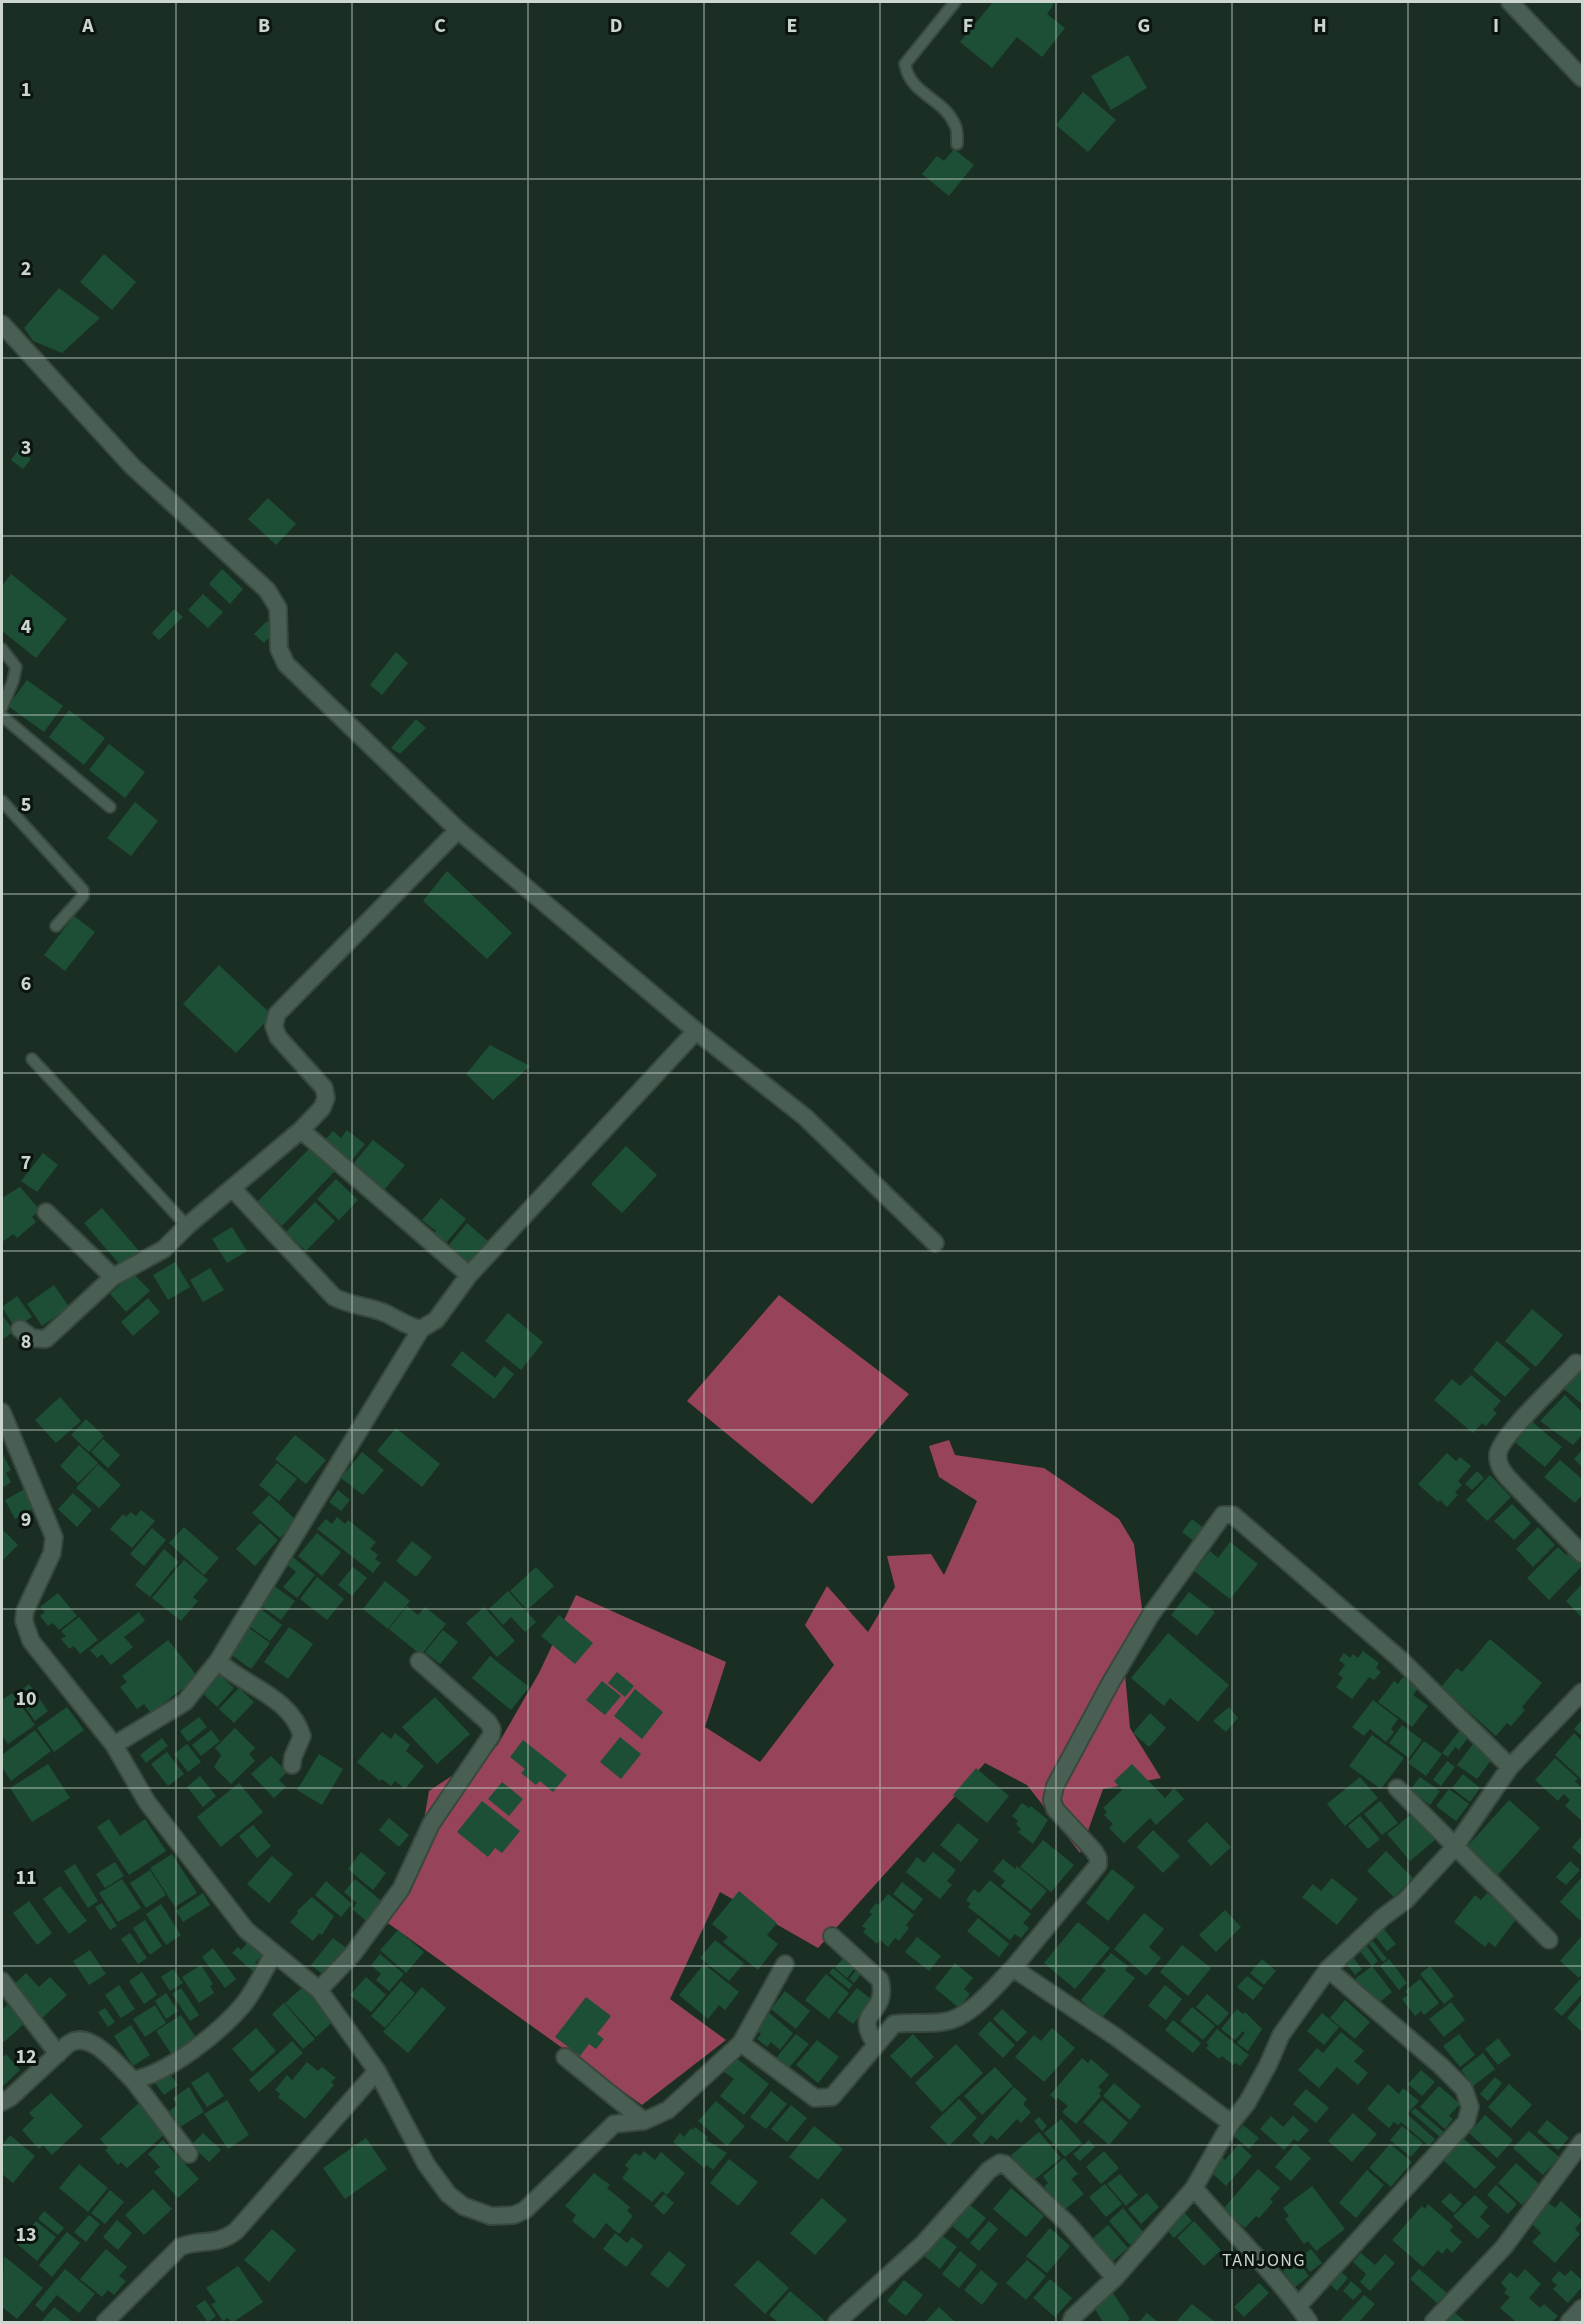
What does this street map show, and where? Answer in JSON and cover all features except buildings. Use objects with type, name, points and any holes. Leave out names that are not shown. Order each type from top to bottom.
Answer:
[{"type":"street","points":[[1510,2],[1582,78]]},
{"type":"street","points":[[2,324],[132,466],[267,590],[278,608],[279,649],[286,664],[458,830],[696,1031],[805,1117],[935,1243]]},
{"type":"street","points":[[20,1329],[32,1338],[46,1339],[63,1326],[84,1302],[113,1277],[164,1249],[187,1226],[302,1130],[322,1108],[326,1098],[324,1088],[278,1037],[274,1026],[277,1014],[458,830]]},
{"type":"street","points":[[114,1745],[185,1702],[218,1661],[421,1329],[436,1320],[468,1275],[696,1031]]},
{"type":"street","points":[[302,1130],[468,1275]]},
{"type":"street","points":[[232,1188],[334,1297],[345,1303],[387,1314],[411,1327],[421,1329]]},
{"type":"street","points":[[46,1212],[113,1277]]},
{"type":"street","points":[[1576,1363],[1506,1438],[1498,1454],[1500,1467],[1509,1479],[1582,1554]]},
{"type":"street","points":[[2,1412],[54,1537],[52,1553],[25,1611],[27,1631],[31,1641],[114,1745],[147,1802],[246,1930],[319,1990],[377,2071],[426,2164],[448,2194],[464,2206],[491,2216],[514,2215],[536,2203],[614,2124],[644,2121],[674,2106],[741,2043],[785,1964]]},
{"type":"street","points":[[741,2043],[815,2098],[832,2097],[875,2043],[894,2024],[920,2020],[943,2022],[962,2015],[1013,1968],[1098,1864],[1094,1851],[1055,1809],[1052,1800],[1055,1786],[1147,1621],[1224,1515],[1233,1515],[1400,1659],[1510,1767]]},
{"type":"street","points":[[218,1661],[278,1703],[293,1718],[302,1736],[292,1765]]},
{"type":"street","points":[[319,1990],[352,1954],[401,1889],[431,1824],[491,1736],[492,1729],[488,1722],[419,1661]]},
{"type":"street","points":[[1071,2322],[1073,2317],[1115,2278],[1194,2188],[1231,2123],[1263,2075],[1281,2035],[1328,1970],[1383,1917],[1406,1900],[1454,1848],[1510,1767],[1582,1692]]},
{"type":"street","points":[[1396,1788],[1549,1940]]},
{"type":"street","points":[[832,1936],[880,1980],[882,2000],[866,2023],[866,2029],[875,2043]]},
{"type":"street","points":[[133,2080],[158,2073],[228,2020],[253,1991],[274,1953]]},
{"type":"street","points":[[1013,1968],[1116,2037],[1231,2123]]},
{"type":"street","points":[[1298,2306],[1466,2122],[1470,2107],[1464,2089],[1441,2066],[1328,1970]]},
{"type":"street","points":[[2,1982],[58,2054]]},
{"type":"street","points":[[2,2102],[11,2097],[71,2041],[88,2041],[133,2080],[189,2154]]},
{"type":"street","points":[[565,2057],[644,2121]]},
{"type":"street","points":[[105,2322],[180,2247],[188,2243],[216,2243],[236,2231],[377,2071]]},
{"type":"street","points":[[1433,2322],[1504,2247],[1582,2142]]},
{"type":"street","points":[[837,2322],[923,2244],[989,2170],[1000,2163],[1005,2164],[1068,2224],[1115,2278]]},
{"type":"street","points":[[1194,2188],[1224,2224],[1275,2275],[1309,2322]]},
{"type":"street","points":[[1569,2322],[1582,2308]]},
{"type":"lane","points":[[955,2],[905,64],[911,83],[950,117],[956,126],[957,144]]},
{"type":"lane","points":[[2,649],[16,668],[2,706]]},
{"type":"lane","points":[[2,716],[110,807]]},
{"type":"lane","points":[[2,801],[83,890],[83,896],[56,926]]},
{"type":"lane","points":[[32,1059],[187,1226]]},
{"type":"shaded area","points":[[779,1295],[909,1394],[812,1504],[687,1401]]},
{"type":"shaded area","points":[[949,1440],[955,1455],[1044,1468],[1119,1519],[1134,1544],[1144,1626],[1125,1674],[1130,1728],[1161,1778],[1103,1789],[1080,1853],[1027,1785],[985,1763],[818,1948],[720,1892],[670,1999],[726,2040],[642,2105],[385,1921],[415,1872],[429,1791],[497,1746],[539,1673],[576,1595],[726,1662],[705,1727],[760,1762],[834,1665],[805,1625],[827,1586],[868,1632],[895,1587],[887,1556],[931,1554],[944,1575],[977,1501],[939,1477],[929,1446]]},
{"type":"district","name":"TANJONG","points":[[1264,2260]]}]
